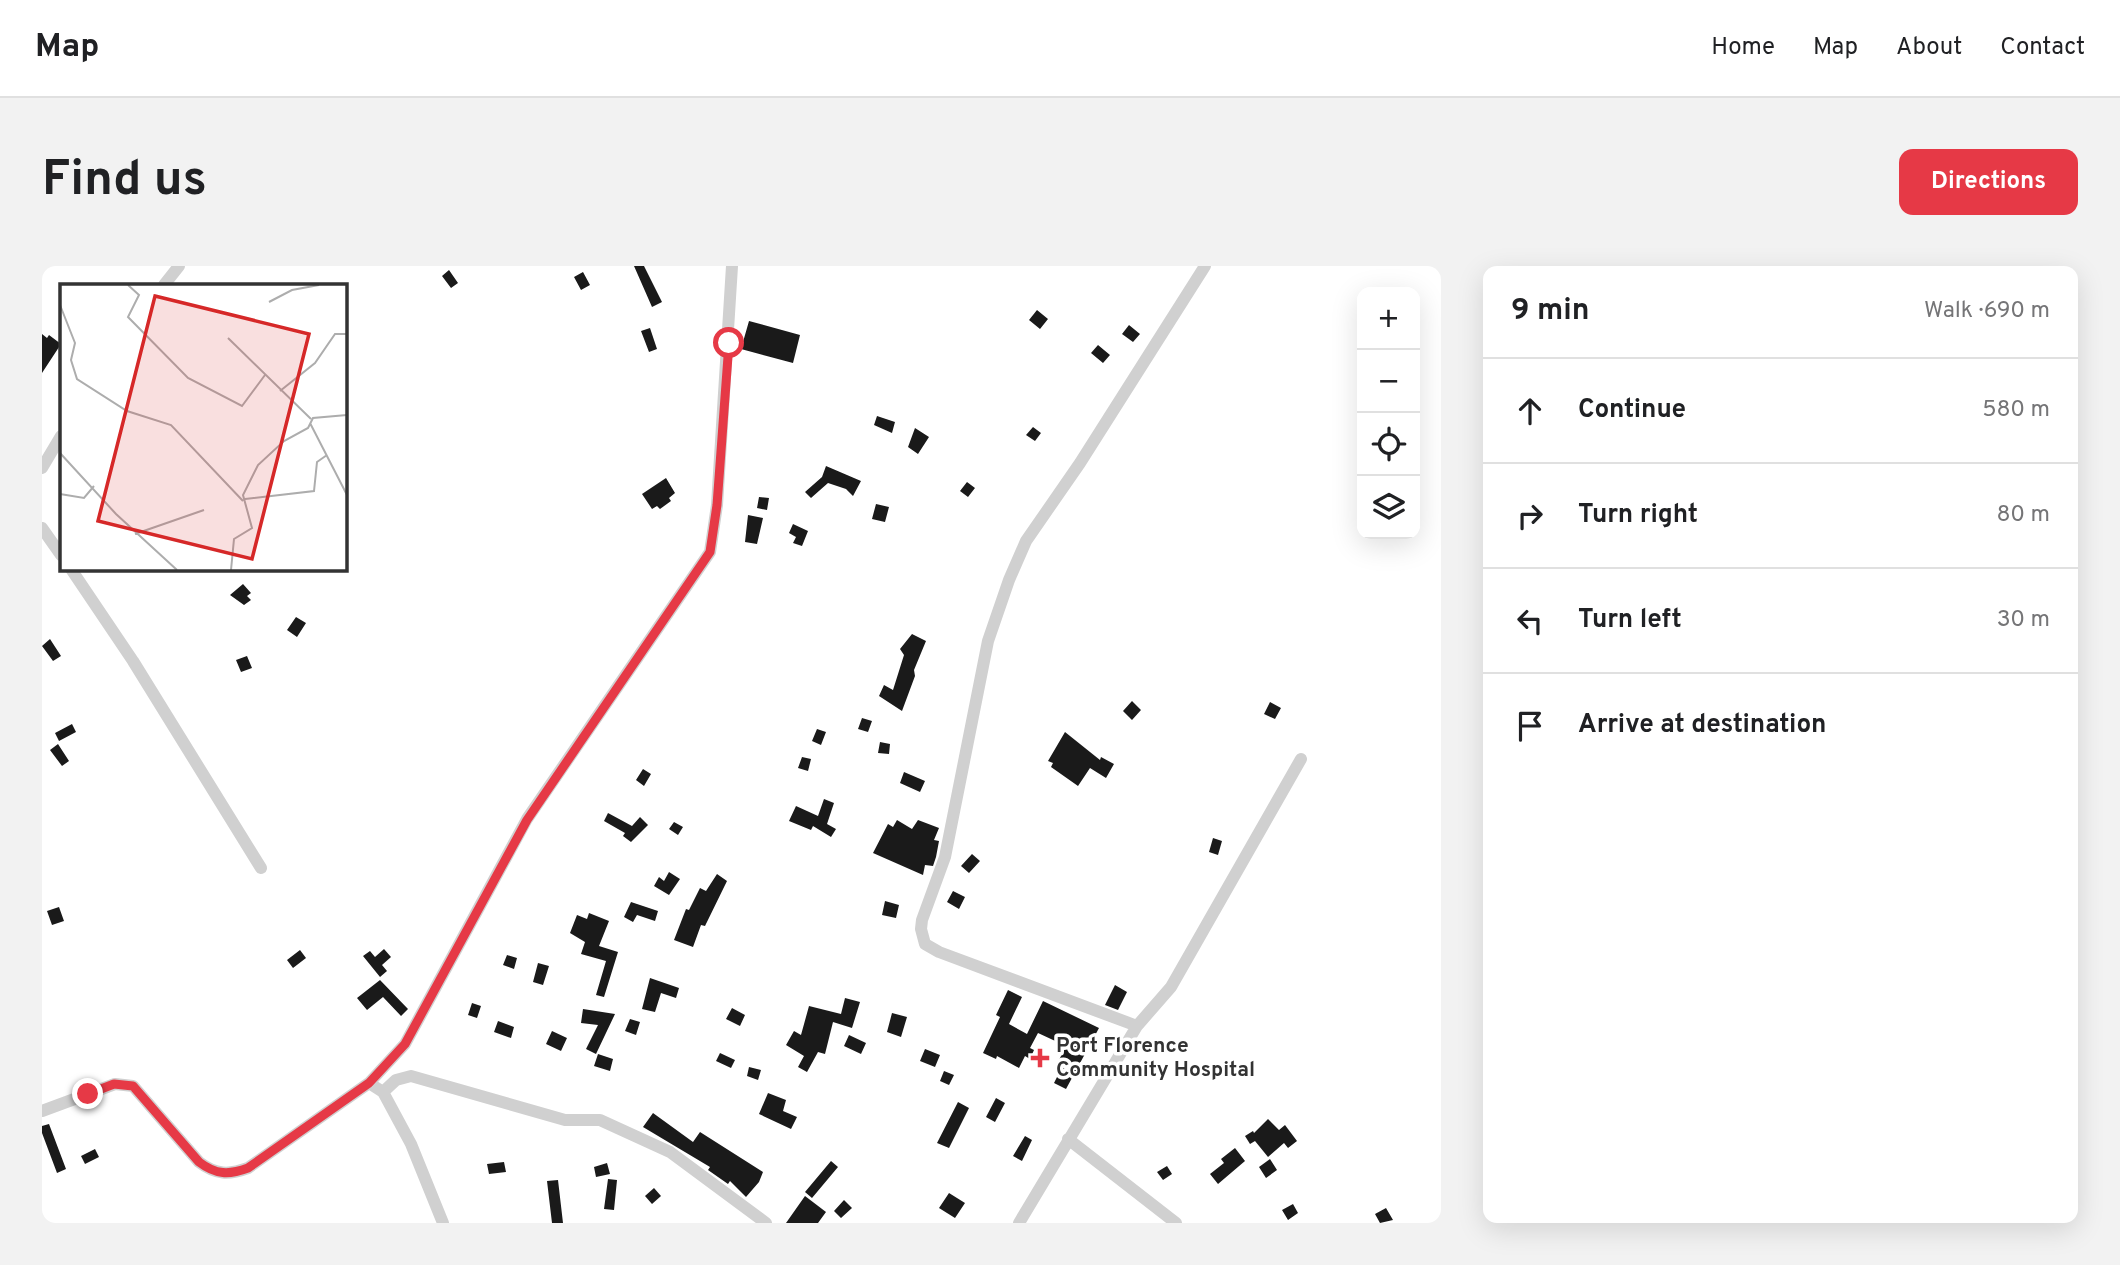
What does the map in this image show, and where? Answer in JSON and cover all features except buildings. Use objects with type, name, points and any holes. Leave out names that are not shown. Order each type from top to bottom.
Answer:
[{"type":"street","points":[[165,284],[179,266]]},
{"type":"street","points":[[42,1111],[114,1084],[133,1086],[199,1162],[210,1171],[235,1173],[248,1168],[369,1083],[405,1044],[527,820],[710,552],[717,505],[732,266]]},
{"type":"street","points":[[1137,1026],[939,952],[925,944],[921,929],[945,857],[988,641],[1009,580],[1027,541],[1080,463],[1205,266]]},
{"type":"street","points":[[42,468],[60,438]]},
{"type":"street","points":[[42,528],[60,554]]},
{"type":"street","points":[[72,570],[133,661],[261,868]]},
{"type":"street","points":[[1019,1223],[1137,1026],[1171,987],[1301,759]]},
{"type":"street","points":[[383,1092],[396,1080],[411,1076],[565,1120],[600,1120],[670,1152],[766,1223]]},
{"type":"street","points":[[369,1083],[383,1092],[411,1144],[443,1223]]},
{"type":"street","points":[[1068,1139],[1176,1223]]},
{"type":"place","name":"Port Florence Community Hospital","points":[[1040,1058]]},
{"type":"route","points":[[88,1094],[114,1084],[133,1086],[199,1162],[210,1171],[235,1173],[248,1168],[369,1083],[405,1044],[527,820],[710,552],[717,505],[729,343]]}]
